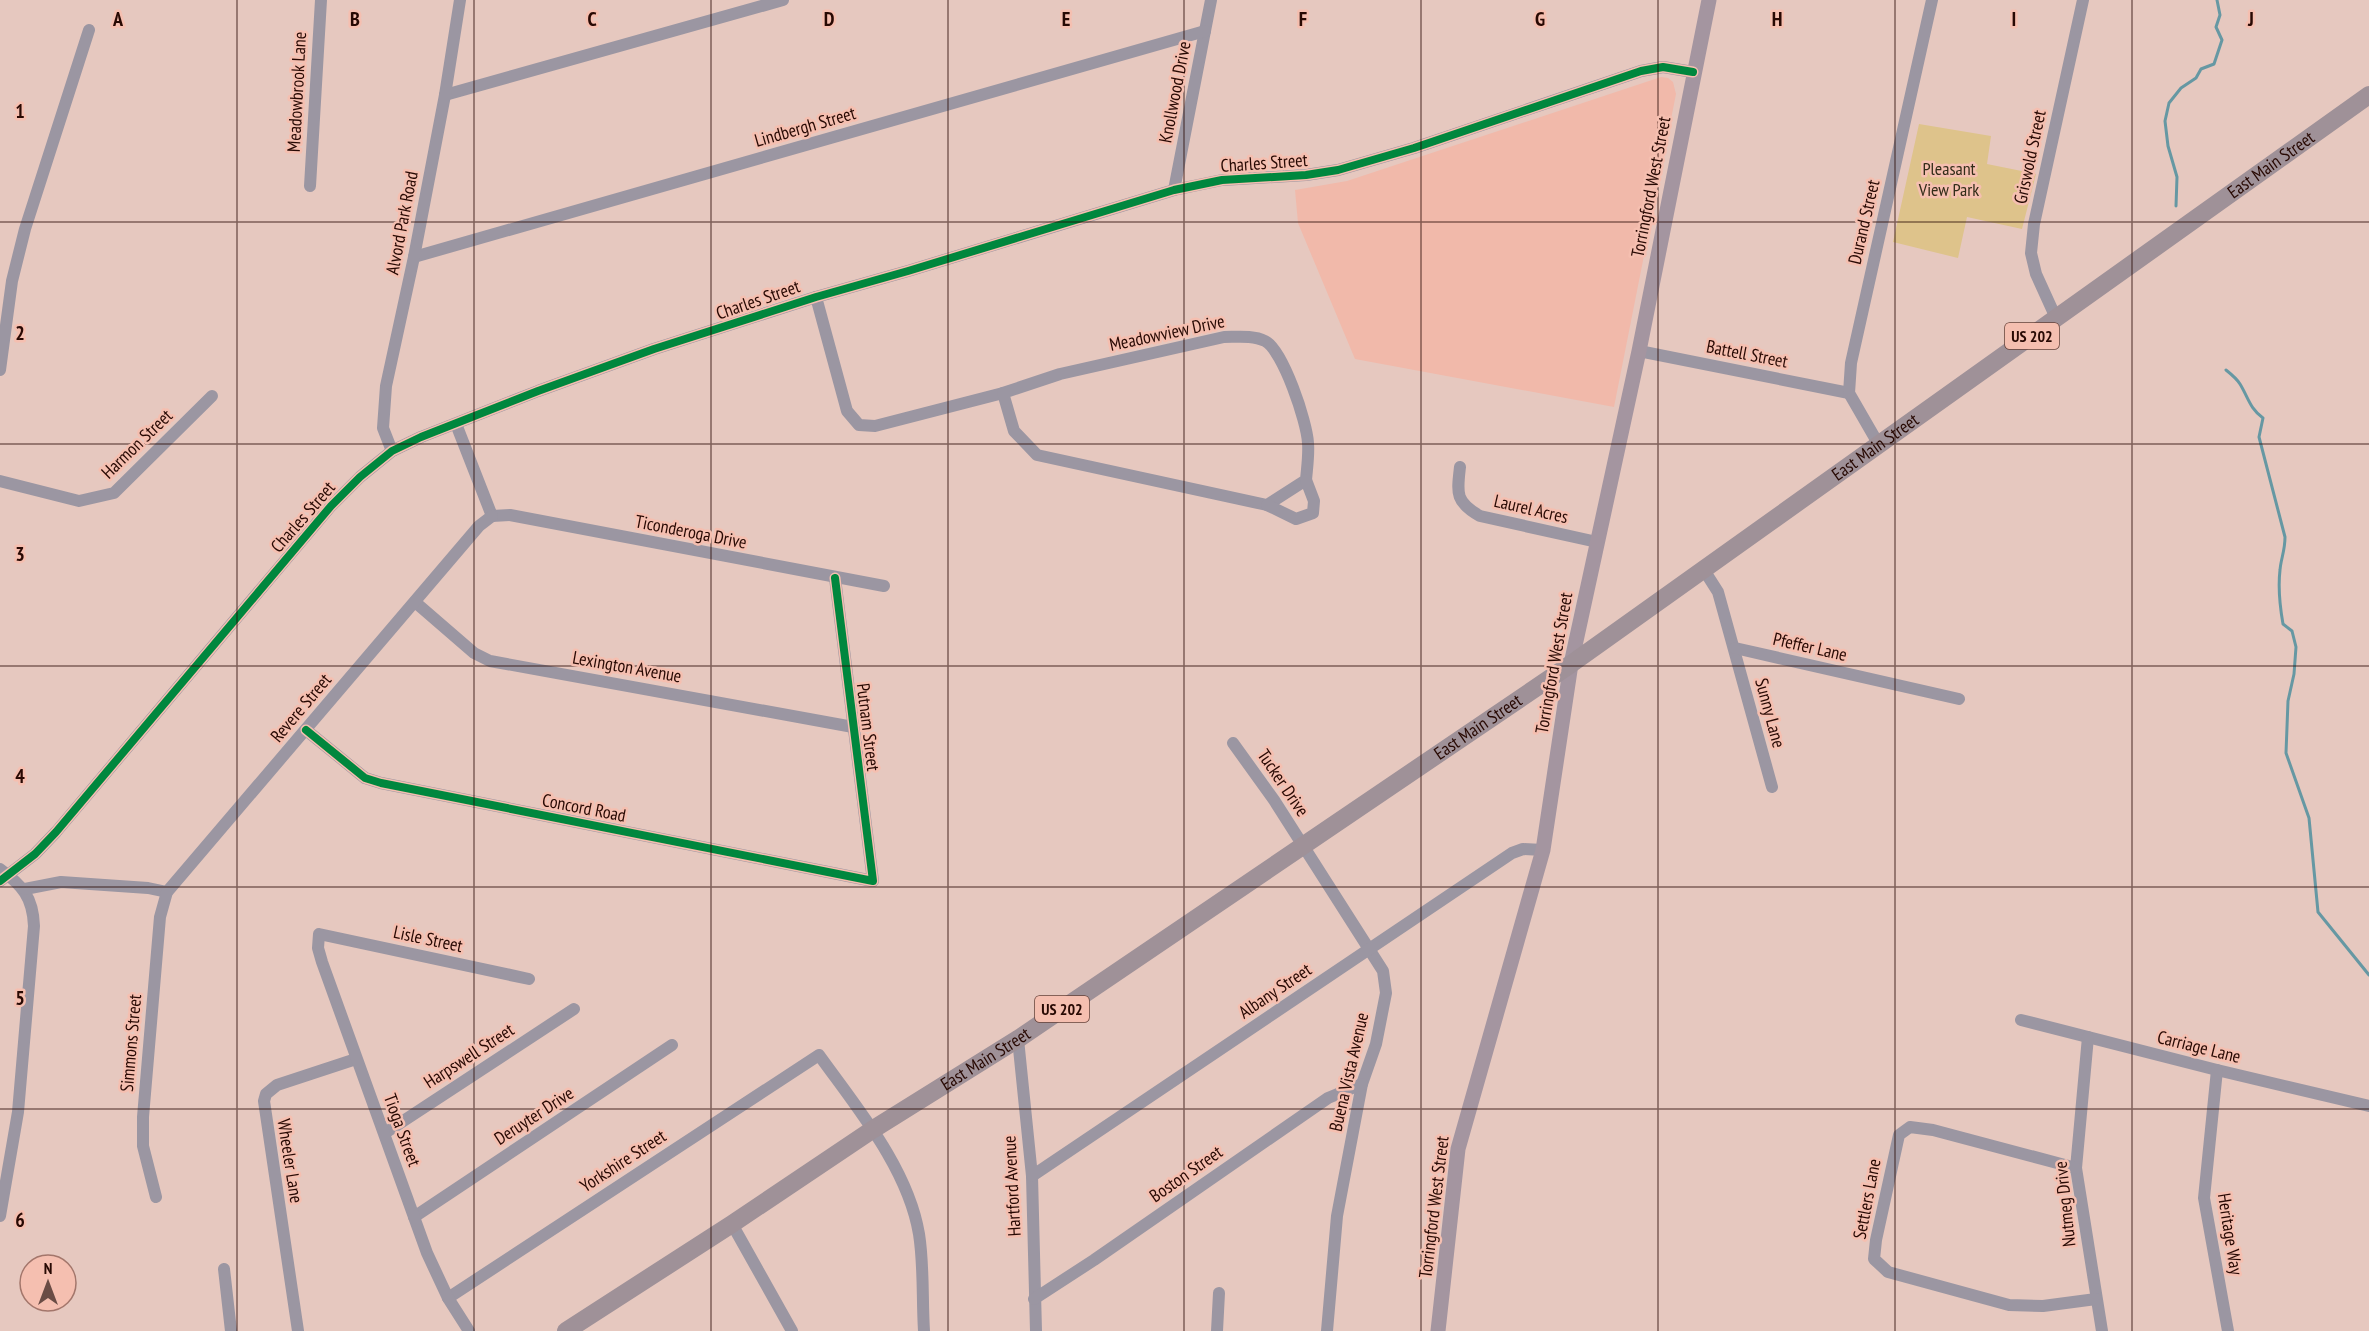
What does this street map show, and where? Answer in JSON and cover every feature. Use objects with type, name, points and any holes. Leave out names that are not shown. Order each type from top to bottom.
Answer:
[{"type":"highway","name":"East Main Street","points":[[567,1330],[732,1224],[872,1130],[1018,1039],[1571,664],[2369,95]]},
{"type":"main road","name":"Torringford West Street","points":[[1438,1331],[1458,1149],[1543,850],[1571,664],[1639,351],[1709,0]]},
{"type":"street","name":"Meadowbrook Lane","points":[[310,186],[321,0]]},
{"type":"street","name":"Alvord Park Road","points":[[392,451],[383,428],[386,386],[414,257],[445,95],[460,0]]},
{"type":"street","points":[[445,95],[783,0]]},
{"type":"street","name":"Knollwood Drive","points":[[1174,190],[1211,0]]},
{"type":"street","name":"Durand Street","points":[[1849,393],[1851,363],[1932,0]]},
{"type":"street","name":"Griswold Street","points":[[2056,318],[2036,274],[2031,253],[2034,224],[2083,0]]},
{"type":"street","points":[[0,370],[12,281],[25,229],[90,30]]},
{"type":"street","name":"Lindbergh Street","points":[[414,257],[1205,31]]},
{"type":"street","name":"Charles Street","points":[[25,889],[3,875],[35,854],[56,832],[332,506],[360,477],[392,451],[421,437],[538,391],[654,349],[816,297],[908,272],[1174,190],[1222,180],[1306,175],[1338,170],[1414,148],[1641,71],[1663,67],[1693,72]]},
{"type":"street","name":"Meadowview Drive","points":[[816,297],[847,411],[860,425],[876,426],[1003,393],[1060,375],[1224,337],[1247,337],[1267,342],[1279,357],[1304,414],[1309,444],[1306,480],[1314,501],[1312,513],[1296,519],[1267,505],[1037,455],[1014,431],[1003,393]]},
{"type":"street","name":"Battell Street","points":[[1639,351],[1849,393]]},
{"type":"street","points":[[1849,393],[1879,445]]},
{"type":"street","name":"Harmon Street","points":[[0,481],[79,501],[114,493],[212,396]]},
{"type":"street","points":[[456,424],[492,516]]},
{"type":"street","name":"Laurel Acres","points":[[1460,467],[1457,494],[1466,508],[1480,516],[1597,542]]},
{"type":"street","points":[[1267,505],[1306,480]]},
{"type":"street","name":"Ticonderoga Drive","points":[[492,516],[510,515],[884,586]]},
{"type":"street","name":"Revere Street","points":[[167,892],[479,526],[492,516]]},
{"type":"street","points":[[1704,570],[1718,592],[1735,648]]},
{"type":"street","name":"Putnam Street","points":[[835,578],[873,880]]},
{"type":"street","name":"Lexington Avenue","points":[[415,602],[474,653],[490,661],[853,727]]},
{"type":"street","name":"Pfeffer Lane","points":[[1735,648],[1959,699]]},
{"type":"street","name":"Sunny Lane","points":[[1735,648],[1772,787]]},
{"type":"street","name":"Concord Road","points":[[306,730],[365,778],[381,783],[873,880]]},
{"type":"street","name":"Tucker Drive","points":[[1233,743],[1303,844]]},
{"type":"street","name":"Buena Vista Avenue","points":[[1303,844],[1383,971],[1386,993],[1376,1044],[1362,1084],[1336,1216],[1327,1331]]},
{"type":"street","name":"Albany Street","points":[[1032,1176],[1512,853],[1523,849],[1543,850]]},
{"type":"street","points":[[0,1216],[18,1112],[33,936],[33,914],[25,889],[61,882],[148,888],[167,892]]},
{"type":"street","name":"Simmons Street","points":[[156,1197],[143,1146],[143,1117],[160,917],[167,892]]},
{"type":"street","name":"Lisle Street","points":[[319,934],[529,979]]},
{"type":"street","name":"Tioga Street","points":[[319,934],[318,948],[322,962],[427,1253],[448,1298],[469,1331]]},
{"type":"street","name":"Harpswell Street","points":[[385,1133],[574,1009]]},
{"type":"street","name":"Carriage Lane","points":[[2021,1020],[2369,1106]]},
{"type":"street","name":"Nutmeg Drive","points":[[2088,1037],[2076,1168],[2102,1331]]},
{"type":"street","name":"Hartford Avenue","points":[[1018,1039],[1032,1176],[1036,1331]]},
{"type":"street","name":"Deruyter Drive","points":[[414,1217],[672,1045]]},
{"type":"street","name":"Yorkshire Street","points":[[448,1298],[819,1055],[872,1130]]},
{"type":"street","name":"Wheeler Lane","points":[[298,1331],[264,1101],[266,1094],[277,1085],[356,1059]]},
{"type":"street","name":"Heritage Way","points":[[2217,1070],[2204,1198],[2228,1331]]},
{"type":"street","name":"Boston Street","points":[[1034,1299],[1328,1098],[1362,1084]]},
{"type":"street","name":"Settlers Lane","points":[[2076,1168],[1933,1130],[1910,1127],[1899,1135],[1874,1258],[1888,1272],[2009,1305],[2043,1306],[2096,1299]]},
{"type":"street","points":[[872,1130],[906,1185],[919,1234],[924,1331]]},
{"type":"street","points":[[732,1224],[792,1331]]},
{"type":"street","points":[[224,1269],[231,1331]]},
{"type":"street","points":[[1217,1331],[1219,1293]]},
{"type":"shaded area","points":[[1661,77],[1673,82],[1676,94],[1614,407],[1355,359],[1298,223],[1295,190],[1347,181]]},
{"type":"green space","name":"Pleasant View Park","points":[[1919,124],[1991,136],[1987,164],[2036,174],[2022,229],[1967,217],[1958,258],[1893,242]]},
{"type":"waterway","points":[[2176,206],[2177,177],[2168,146],[2165,121],[2169,103],[2181,88],[2196,78],[2201,69],[2214,64],[2222,40],[2216,27],[2220,15],[2217,0]]},
{"type":"waterway","points":[[2226,370],[2239,382],[2252,407],[2263,418],[2259,437],[2285,537],[2279,577],[2280,604],[2283,624],[2292,631],[2296,647],[2294,674],[2288,701],[2286,753],[2309,818],[2318,912],[2369,975]]},
{"type":"cycle path","points":[[0,881],[35,854],[56,832],[331,506],[360,477],[392,451],[421,437],[654,349],[816,297],[1174,190],[1222,180],[1306,175],[1338,170],[1414,148],[1641,71],[1663,67],[1693,72]]},
{"type":"cycle path","points":[[306,730],[365,778],[381,783],[873,881],[835,578]]}]
